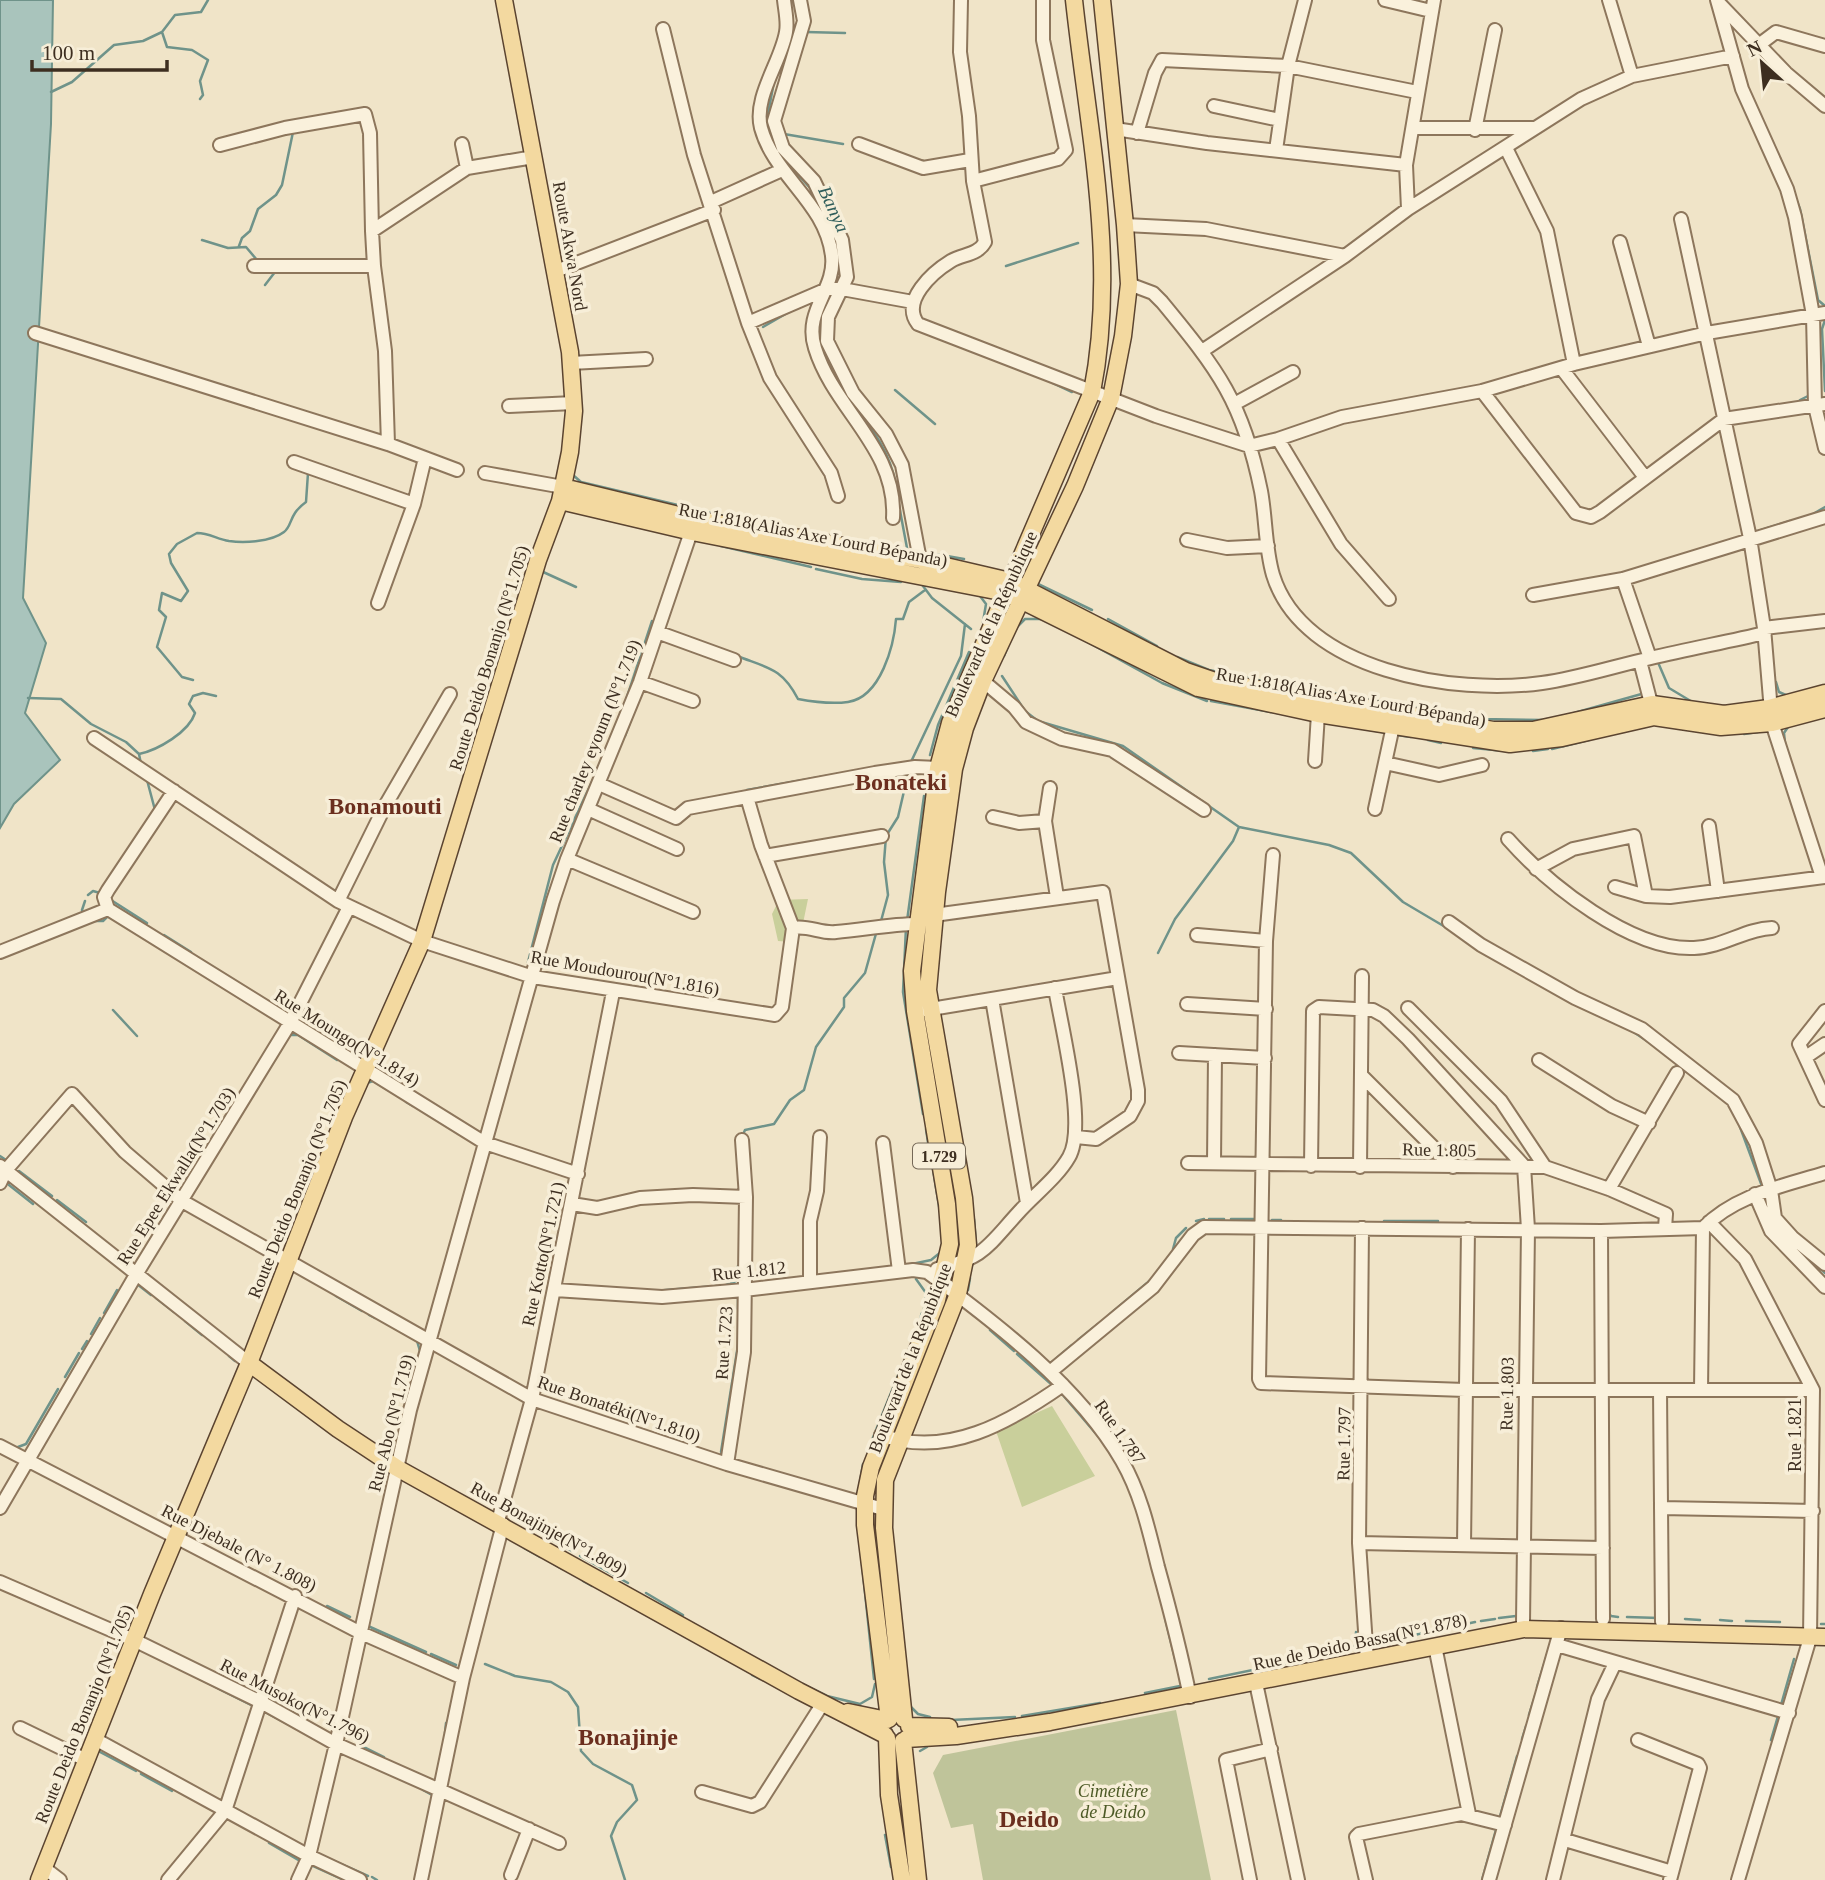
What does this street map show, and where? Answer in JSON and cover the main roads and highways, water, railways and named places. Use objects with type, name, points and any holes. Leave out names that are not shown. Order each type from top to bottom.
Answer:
[{"type":"main road","name":"Route Akwa Nord","points":[[504,0],[571,363],[574,403],[562,494]]},
{"type":"main road","name":"Boulevard de la République","points":[[896,1730],[864,1505],[867,1483],[881,1435],[944,1275],[950,1226],[923,1010],[954,769],[1003,621],[1092,392],[1101,316],[1102,255],[1095,152],[1074,0]]},
{"type":"main road","name":"Boulevard de la République","points":[[1016,590],[1075,486],[1111,398],[1123,337],[1129,284],[1102,0]]},
{"type":"main road","name":"Rue 1.818(Alias Axe Lourd Bépanda)","points":[[562,494],[693,526],[987,589],[1016,590],[1042,610],[1198,688],[1318,714],[1510,744],[1562,738],[1653,710]]},
{"type":"main road","name":"Route Deido Bonanjo (N°1.705)","points":[[41,1873],[175,1536],[249,1363],[339,1128],[422,941],[538,560],[562,494]]},
{"type":"main road","name":"Rue 1.818(Alias Axe Lourd Bépanda)","points":[[693,526],[920,560],[1016,590],[1186,671],[1237,685],[1513,731],[1653,710],[1710,727],[1825,709]]},
{"type":"main road","points":[[987,589],[1003,621],[1042,610]]},
{"type":"main road","name":"Boulevard de la République","points":[[896,1730],[883,1509],[885,1480],[958,1294],[968,1245],[964,1198],[912,971],[910,924],[938,768],[950,723],[1003,621]]},
{"type":"main road","name":"Rue 1.818(Alias Axe Lourd Bépanda)","points":[[1771,716],[1825,693]]},
{"type":"main road","points":[[916,1351],[932,1359]]},
{"type":"main road","name":"Rue Bonajinje(N°1.809)","points":[[249,1363],[338,1429],[397,1468],[823,1703],[896,1730]]},
{"type":"main road","name":"Rue de Deido Bassa(N°1.878)","points":[[896,1730],[969,1734],[1189,1692],[1523,1622],[1603,1619],[1818,1633]]},
{"type":"main road","name":"Rue de Deido Bassa(N°1.878)","points":[[1189,1692],[1256,1683],[1367,1655],[1435,1646],[1512,1630],[1561,1628],[1818,1633]]},
{"type":"main road","points":[[896,1730],[890,1794],[902,1880]]},
{"type":"main road","points":[[896,1730],[918,1880]]},
{"type":"water","points":[[0,0],[53,0],[51,124],[23,598],[46,643],[25,713],[60,760],[14,804],[0,828]]},
{"type":"waterway","points":[[51,92],[72,82],[114,45],[143,41],[162,32],[175,15],[201,12],[208,0]]},
{"type":"waterway","name":"Banya","points":[[790,0],[792,30]]},
{"type":"waterway","points":[[162,32],[167,47],[192,50],[208,60],[200,81],[203,95],[200,99]]},
{"type":"waterway","points":[[806,32],[845,33]]},
{"type":"waterway","name":"Banya","points":[[766,124],[774,82]]},
{"type":"waterway","points":[[239,246],[242,238],[250,231],[258,209],[276,195],[282,185],[293,132]]},
{"type":"waterway","points":[[784,134],[843,144]]},
{"type":"waterway","name":"Banya","points":[[780,155],[811,189]]},
{"type":"waterway","points":[[1780,158],[1800,209],[1818,300],[1825,306]]},
{"type":"waterway","points":[[202,240],[228,248],[246,247],[257,260]]},
{"type":"waterway","points":[[1006,266],[1078,243]]},
{"type":"waterway","points":[[265,285],[275,272]]},
{"type":"waterway","points":[[763,327],[789,312]]},
{"type":"waterway","points":[[1825,320],[1822,329],[1825,391]]},
{"type":"waterway","name":"Banya","points":[[820,343],[841,388]]},
{"type":"waterway","points":[[1053,383],[1072,392]]},
{"type":"waterway","points":[[895,390],[935,424]]},
{"type":"waterway","points":[[1800,400],[1810,395]]},
{"type":"waterway","name":"Banya","points":[[846,396],[884,449],[896,486]]},
{"type":"waterway","points":[[193,680],[182,677],[157,647],[166,617],[159,610],[162,593],[181,601],[188,591],[171,563],[169,554],[177,544],[197,533],[242,542],[265,540],[279,535],[287,529],[296,511],[306,502],[308,473]]},
{"type":"waterway","points":[[573,475],[581,482],[741,520]]},
{"type":"waterway","name":"Banya","points":[[898,500],[907,548]]},
{"type":"waterway","points":[[1813,514],[1825,507]]},
{"type":"waterway","points":[[1758,531],[1790,521]]},
{"type":"waterway","points":[[721,546],[811,567]]},
{"type":"waterway","points":[[930,553],[964,559]]},
{"type":"waterway","points":[[816,569],[862,579],[901,582]]},
{"type":"waterway","points":[[541,571],[576,587]]},
{"type":"waterway","points":[[920,582],[932,598],[971,629]]},
{"type":"waterway","points":[[1038,584],[1092,610]]},
{"type":"waterway","points":[[737,656],[773,670],[786,681],[798,699],[848,702],[869,691],[877,680],[889,655],[896,619],[903,619],[909,602],[925,590]]},
{"type":"waterway","points":[[980,596],[986,604],[983,622]]},
{"type":"waterway","points":[[1017,627],[1025,619],[1041,619]]},
{"type":"waterway","points":[[1108,619],[1157,646]]},
{"type":"waterway","points":[[627,697],[652,621]]},
{"type":"waterway","points":[[910,764],[961,656],[965,624]]},
{"type":"waterway","points":[[1082,639],[1162,683],[1207,701]]},
{"type":"waterway","points":[[1004,656],[1008,646]]},
{"type":"waterway","points":[[930,755],[938,725],[969,652]]},
{"type":"waterway","points":[[1177,657],[1209,670],[1254,679]]},
{"type":"waterway","points":[[1657,660],[1669,688],[1694,703]]},
{"type":"waterway","points":[[1002,676],[1025,711],[1038,721],[1123,746],[1239,827],[1329,845],[1351,853],[1403,902],[1452,931]]},
{"type":"waterway","points":[[1258,680],[1480,719],[1544,720]]},
{"type":"waterway","points":[[1776,682],[1779,692],[1788,696]]},
{"type":"waterway","points":[[139,754],[155,749],[186,727],[195,713],[189,704],[193,696],[203,693],[216,696]]},
{"type":"waterway","points":[[1574,713],[1645,693]]},
{"type":"waterway","points":[[28,698],[61,699],[91,724],[126,742],[139,754],[141,764]]},
{"type":"waterway","points":[[1211,701],[1293,716]]},
{"type":"waterway","points":[[625,736],[636,706]]},
{"type":"waterway","points":[[1785,743],[1784,733],[1788,727]]},
{"type":"waterway","points":[[1364,729],[1388,733]]},
{"type":"waterway","points":[[1744,734],[1758,732]]},
{"type":"waterway","points":[[1397,735],[1411,737]]},
{"type":"waterway","points":[[1428,740],[1441,743]]},
{"type":"waterway","points":[[1552,749],[1589,740]]},
{"type":"waterway","points":[[1473,748],[1505,751]]},
{"type":"waterway","points":[[1533,751],[1548,749]]},
{"type":"waterway","points":[[528,962],[553,865],[597,771]]},
{"type":"waterway","points":[[747,790],[837,774]]},
{"type":"waterway","points":[[881,921],[888,895],[884,862],[886,836],[898,817],[908,774]]},
{"type":"waterway","points":[[147,780],[155,810]]},
{"type":"waterway","points":[[907,921],[924,796]]},
{"type":"waterway","points":[[1158,953],[1175,919],[1233,841],[1239,827]]},
{"type":"waterway","points":[[88,895],[93,891],[100,893]]},
{"type":"waterway","points":[[111,900],[147,923]]},
{"type":"waterway","points":[[82,910],[85,901]]},
{"type":"waterway","points":[[93,921],[103,921],[108,916]]},
{"type":"waterway","points":[[358,917],[369,922]]},
{"type":"waterway","points":[[906,927],[903,992],[923,1114]]},
{"type":"waterway","points":[[742,1137],[745,1130],[774,1124],[790,1100],[804,1090],[816,1047],[844,1007],[844,998],[865,973],[877,930]]},
{"type":"waterway","points":[[164,935],[191,952]]},
{"type":"waterway","points":[[1569,1001],[1585,1009]]},
{"type":"waterway","points":[[283,1011],[293,1002]]},
{"type":"waterway","points":[[113,1010],[137,1036]]},
{"type":"waterway","points":[[1629,1029],[1650,1043]]},
{"type":"waterway","points":[[289,1035],[298,1035],[337,1060]]},
{"type":"waterway","points":[[367,1083],[373,1081],[401,1098]]},
{"type":"waterway","points":[[406,1102],[413,1106]]},
{"type":"waterway","points":[[1740,1127],[1763,1189]]},
{"type":"waterway","points":[[926,1129],[930,1156]]},
{"type":"waterway","points":[[0,1156],[6,1160]]},
{"type":"waterway","points":[[932,1163],[940,1212]]},
{"type":"waterway","points":[[19,1171],[52,1196]]},
{"type":"waterway","points":[[9,1185],[33,1204]]},
{"type":"waterway","points":[[57,1200],[86,1222]]},
{"type":"waterway","points":[[751,1205],[751,1222]]},
{"type":"waterway","points":[[974,1219],[976,1244]]},
{"type":"waterway","points":[[1196,1221],[1204,1219]]},
{"type":"waterway","points":[[1209,1219],[1224,1219]]},
{"type":"waterway","points":[[1231,1219],[1255,1219]]},
{"type":"waterway","points":[[1272,1220],[1281,1220]]},
{"type":"waterway","points":[[1384,1221],[1438,1221]]},
{"type":"waterway","points":[[1173,1249],[1176,1238],[1186,1228]]},
{"type":"waterway","points":[[912,1264],[931,1260],[941,1252]]},
{"type":"waterway","points":[[1812,1261],[1825,1273]]},
{"type":"waterway","points":[[724,1286],[736,1281],[738,1266]]},
{"type":"waterway","points":[[968,1290],[970,1278]]},
{"type":"waterway","points":[[1110,1314],[1153,1278]]},
{"type":"waterway","points":[[916,1279],[926,1293],[924,1309]]},
{"type":"waterway","points":[[137,1284],[151,1295]]},
{"type":"waterway","points":[[654,1291],[716,1286]]},
{"type":"waterway","points":[[104,1313],[117,1290]]},
{"type":"waterway","points":[[336,1296],[362,1311]]},
{"type":"waterway","points":[[156,1298],[174,1312]]},
{"type":"waterway","points":[[738,1299],[738,1309]]},
{"type":"waterway","points":[[918,1325],[922,1313]]},
{"type":"waterway","points":[[369,1315],[375,1318]]},
{"type":"waterway","points":[[91,1334],[100,1318]]},
{"type":"waterway","points":[[185,1321],[202,1335]]},
{"type":"waterway","points":[[387,1324],[417,1341],[420,1351]]},
{"type":"waterway","points":[[1078,1340],[1098,1324]]},
{"type":"waterway","points":[[990,1330],[1014,1351]]},
{"type":"waterway","points":[[82,1349],[87,1341]]},
{"type":"waterway","points":[[721,1452],[738,1345]]},
{"type":"waterway","points":[[1046,1363],[1052,1362],[1072,1345]]},
{"type":"waterway","points":[[65,1377],[79,1353]]},
{"type":"waterway","points":[[1017,1354],[1051,1384]]},
{"type":"waterway","points":[[229,1356],[235,1361]]},
{"type":"waterway","points":[[872,1440],[901,1368]]},
{"type":"waterway","points":[[18,1447],[26,1444],[58,1389]]},
{"type":"waterway","points":[[1062,1394],[1103,1442]]},
{"type":"waterway","points":[[377,1464],[383,1471],[381,1489]]},
{"type":"waterway","points":[[859,1488],[863,1464]]},
{"type":"waterway","points":[[476,1496],[496,1507]]},
{"type":"waterway","points":[[506,1513],[540,1533]]},
{"type":"waterway","points":[[547,1537],[572,1551]]},
{"type":"waterway","points":[[524,1548],[540,1557]]},
{"type":"waterway","points":[[861,1554],[874,1679]]},
{"type":"waterway","points":[[580,1556],[628,1583]]},
{"type":"waterway","points":[[547,1560],[562,1569]]},
{"type":"waterway","points":[[583,1581],[592,1586]]},
{"type":"waterway","points":[[646,1593],[683,1615]]},
{"type":"waterway","points":[[327,1606],[350,1617]]},
{"type":"waterway","points":[[1608,1612],[1611,1616],[1618,1617]]},
{"type":"waterway","points":[[1499,1618],[1516,1616]]},
{"type":"waterway","points":[[1627,1617],[1659,1618]]},
{"type":"waterway","points":[[1165,1618],[1175,1659]]},
{"type":"waterway","points":[[1481,1621],[1495,1619]]},
{"type":"waterway","points":[[1685,1619],[1700,1620]]},
{"type":"waterway","points":[[1720,1620],[1732,1621]]},
{"type":"waterway","points":[[1746,1621],[1780,1622]]},
{"type":"waterway","points":[[1430,1632],[1475,1622]]},
{"type":"waterway","points":[[368,1626],[426,1652]]},
{"type":"waterway","points":[[1350,1650],[1355,1646],[1356,1632]]},
{"type":"waterway","points":[[1376,1641],[1376,1644],[1423,1633]]},
{"type":"waterway","points":[[741,1650],[750,1655]]},
{"type":"waterway","points":[[1537,1687],[1548,1651]]},
{"type":"waterway","points":[[431,1654],[456,1665]]},
{"type":"waterway","points":[[1297,1661],[1327,1655]]},
{"type":"waterway","points":[[1781,1705],[1794,1659]]},
{"type":"waterway","points":[[1209,1679],[1286,1663]]},
{"type":"waterway","points":[[485,1664],[515,1676],[551,1682],[568,1692],[578,1707],[581,1751],[593,1764],[632,1785],[637,1800],[617,1822],[611,1836],[625,1880]]},
{"type":"waterway","points":[[188,1673],[223,1691]]},
{"type":"waterway","points":[[752,1675],[760,1679]]},
{"type":"waterway","points":[[798,1682],[827,1696],[860,1704],[872,1697],[875,1684]]},
{"type":"waterway","points":[[1145,1693],[1180,1686]]},
{"type":"waterway","points":[[223,1691],[255,1707]]},
{"type":"waterway","points":[[1529,1715],[1535,1696]]},
{"type":"waterway","points":[[271,1700],[286,1709]]},
{"type":"waterway","points":[[1022,1716],[1100,1703]]},
{"type":"waterway","points":[[910,1706],[918,1714],[930,1717]]},
{"type":"waterway","points":[[261,1710],[295,1728]]},
{"type":"waterway","points":[[1771,1740],[1778,1716]]},
{"type":"waterway","points":[[951,1720],[1015,1717]]},
{"type":"waterway","points":[[445,1733],[446,1723]]},
{"type":"waterway","points":[[1522,1739],[1526,1726]]},
{"type":"waterway","points":[[364,1747],[384,1757]]},
{"type":"waterway","points":[[920,1751],[927,1747]]},
{"type":"waterway","points":[[100,1752],[136,1771]]},
{"type":"waterway","points":[[1499,1820],[1517,1756]]},
{"type":"waterway","points":[[141,1774],[172,1791]]},
{"type":"waterway","points":[[423,1790],[432,1795]]},
{"type":"waterway","points":[[1482,1880],[1497,1826]]},
{"type":"waterway","points":[[885,1835],[891,1867]]},
{"type":"waterway","points":[[269,1843],[300,1861]]},
{"type":"waterway","points":[[334,1861],[368,1876]]},
{"type":"waterway","points":[[305,1880],[311,1865],[344,1880]]},
{"type":"waterway","points":[[372,1877],[377,1880]]},
{"type":"district","name":"Bonateki","points":[[901,782]]},
{"type":"district","name":"Bonamouti","points":[[385,806]]},
{"type":"district","name":"Bonajinje","points":[[628,1737]]},
{"type":"district","name":"Deido","points":[[1029,1819]]},
{"type":"park label","name":"Cimetière de Deido","points":[[1113,1802]]}]
